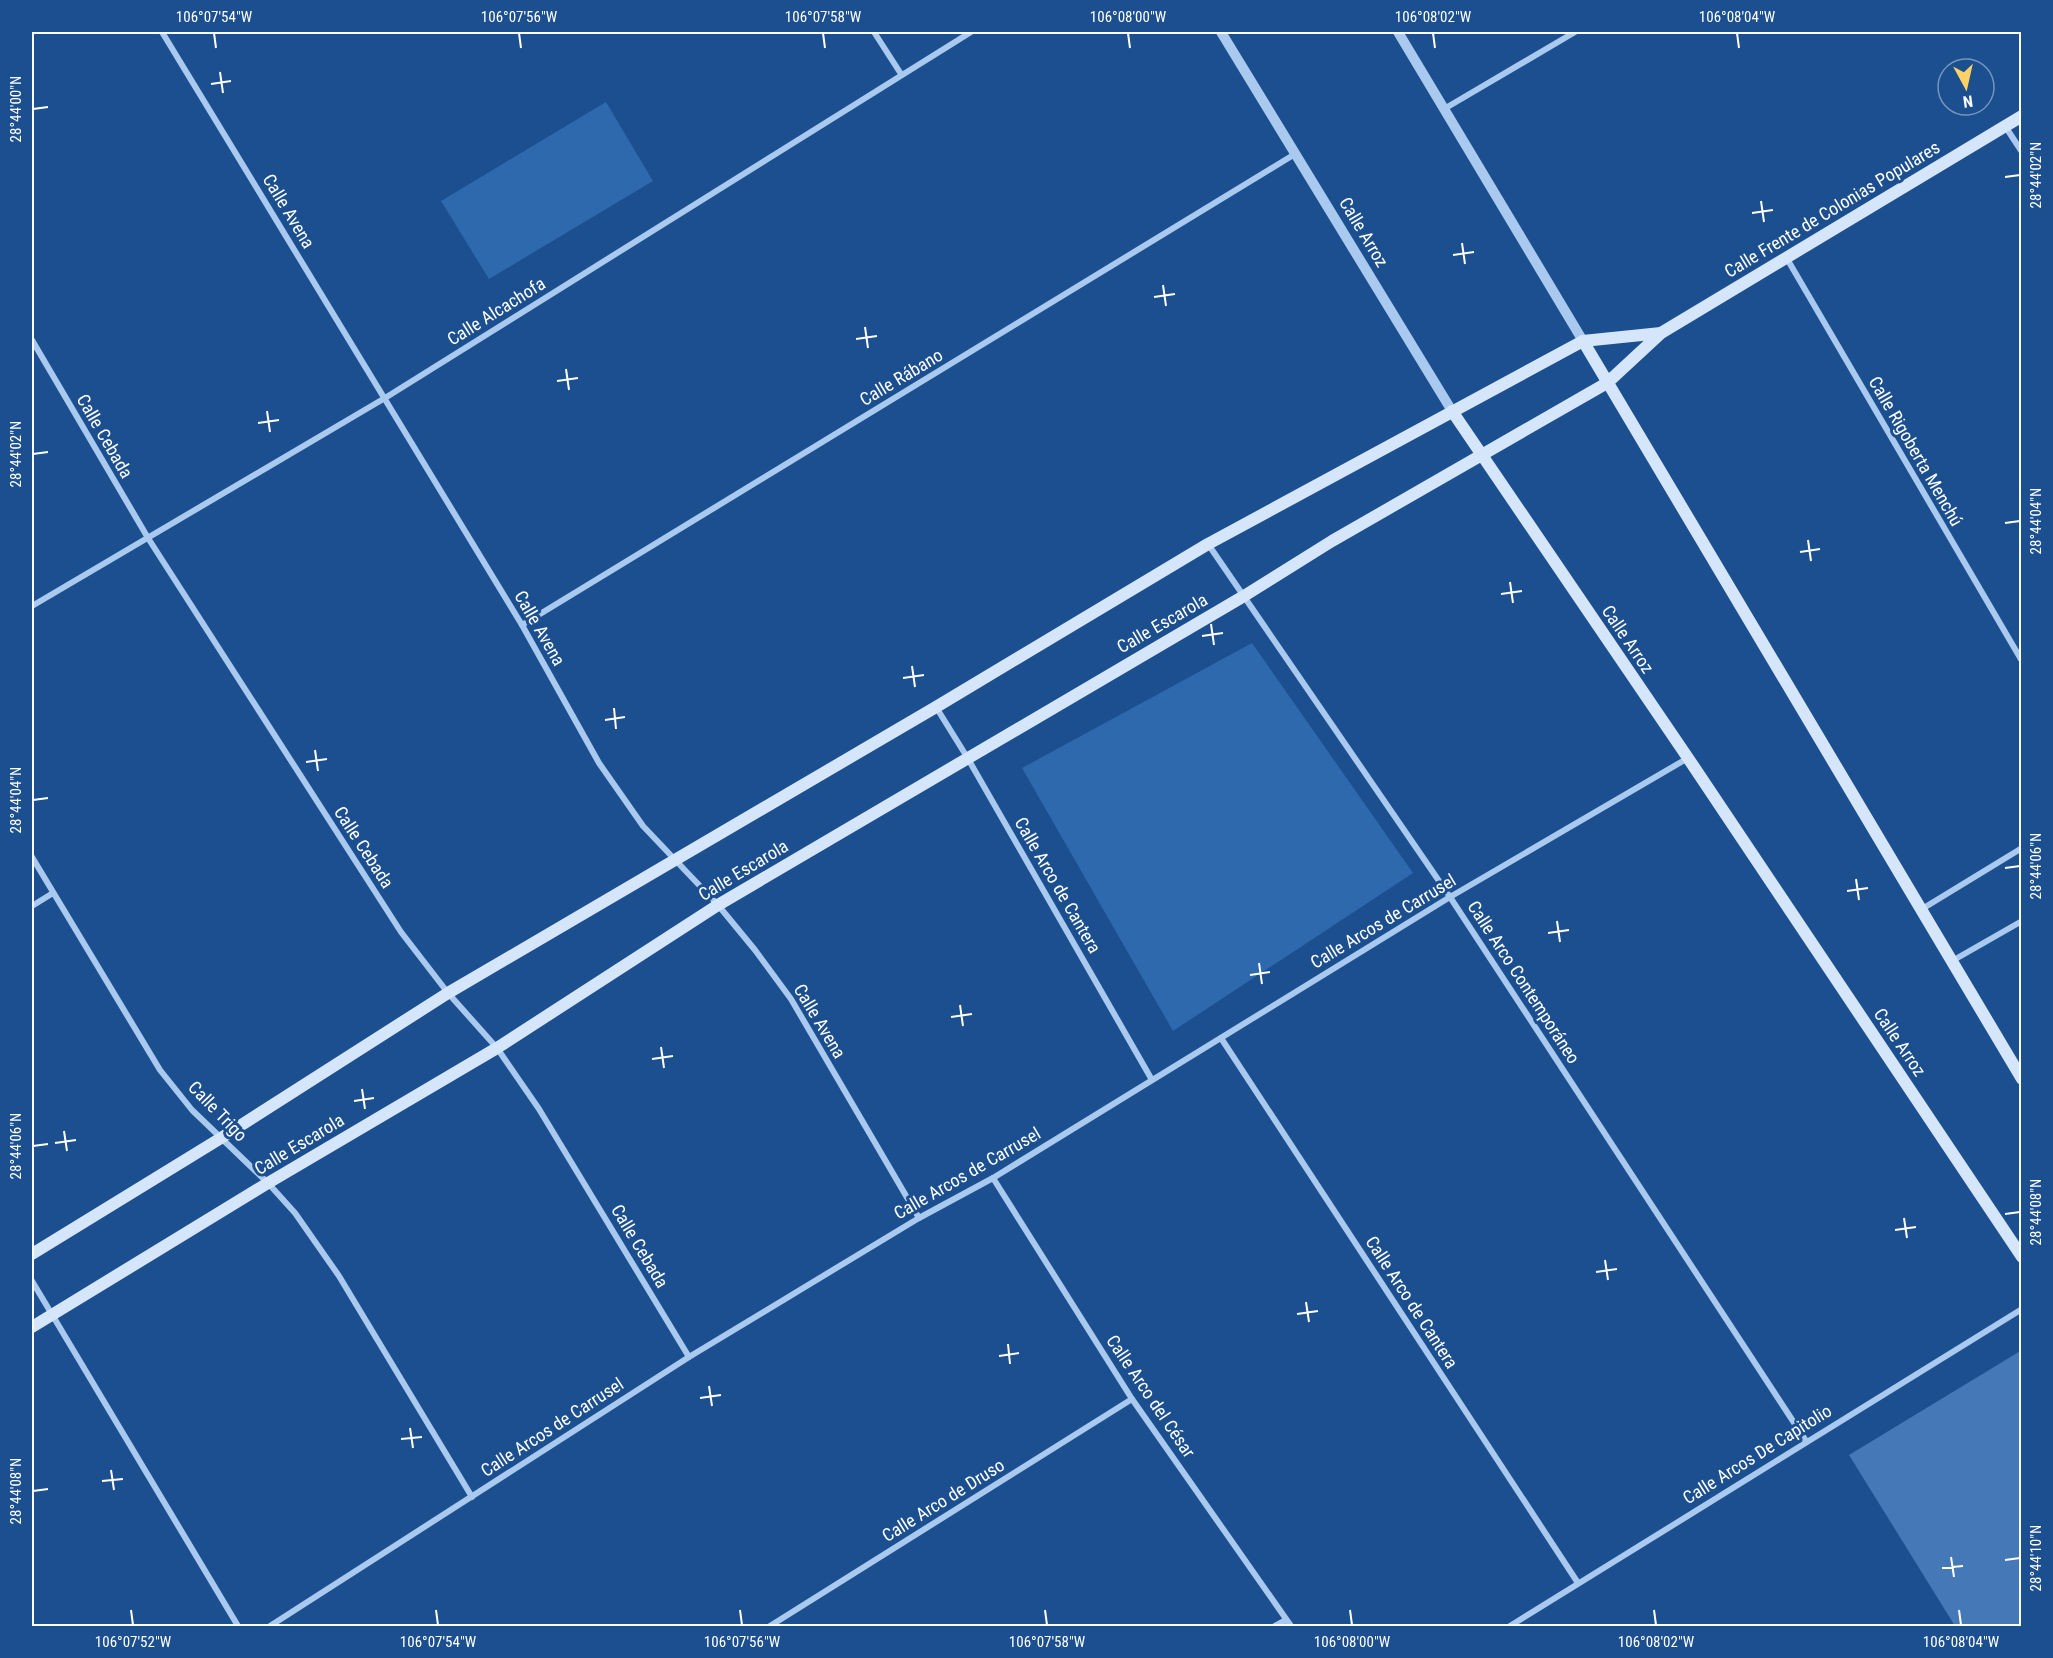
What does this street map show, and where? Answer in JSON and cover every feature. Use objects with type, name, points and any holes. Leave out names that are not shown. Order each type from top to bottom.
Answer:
[{"type":"main road","name":"Calle Frente de Colonias Populares","points":[[1481,455],[1607,383],[1661,333],[2022,116]]},
{"type":"main road","name":"Calle Frente de Colonias Populares","points":[[1452,411],[1583,341],[1661,333]]},
{"type":"main road","points":[[1583,341],[2022,1079]]},
{"type":"main road","points":[[32,1254],[221,1138],[448,993],[936,707],[1208,544],[1452,411]]},
{"type":"main road","name":"Calle Arroz","points":[[1452,411],[1688,758],[2022,1257]]},
{"type":"main road","name":"Calle Escarola","points":[[32,1327],[268,1183],[497,1048],[718,905],[1481,455]]},
{"type":"street","name":"Calle Avena","points":[[162,32],[522,625],[599,763],[643,826],[718,905],[791,999],[919,1218]]},
{"type":"street","points":[[874,32],[901,74]]},
{"type":"street","name":"Calle Alcachofa","points":[[32,606],[385,398],[971,32]]},
{"type":"street","name":"Calle Arroz","points":[[1221,32],[1452,411]]},
{"type":"street","points":[[1398,32],[1583,341]]},
{"type":"street","points":[[1444,109],[1575,32]]},
{"type":"street","points":[[2006,126],[2022,152]]},
{"type":"street","name":"Calle Rábano","points":[[522,625],[1295,154]]},
{"type":"street","name":"Calle Rigoberta Menchú","points":[[1785,257],[2022,661]]},
{"type":"street","name":"Calle Cebada","points":[[32,340],[148,538],[401,932],[448,993],[497,1048],[539,1109],[689,1357]]},
{"type":"street","name":"Calle Arco Contemporáneo","points":[[1208,544],[1450,897],[1806,1441]]},
{"type":"street","name":"Calle Arco de Cantera","points":[[936,707],[968,757],[1152,1080]]},
{"type":"street","name":"Calle Arcos de Carrusel","points":[[270,1626],[689,1357],[919,1218],[993,1178],[1450,897],[1688,758]]},
{"type":"street","points":[[1921,909],[2022,848]]},
{"type":"street","name":"Calle Trigo","points":[[32,857],[160,1070],[192,1110],[268,1183],[295,1213],[339,1276],[472,1497]]},
{"type":"street","points":[[32,906],[53,893]]},
{"type":"street","points":[[1951,961],[2022,921]]},
{"type":"street","name":"Calle Arco de Cantera","points":[[1221,1038],[1578,1583]]},
{"type":"street","name":"Calle Arco del César","points":[[993,1178],[1132,1399],[1290,1626]]},
{"type":"street","points":[[32,1281],[238,1626]]},
{"type":"street","name":"Calle Arcos De Capitolio","points":[[1510,1626],[2022,1309]]},
{"type":"street","name":"Calle Arco de Druso","points":[[770,1626],[1132,1399]]},
{"type":"street","points":[[1275,1626],[1286,1620]]},
{"type":"shaded area","points":[[606,102],[653,181],[489,279],[441,201]]},
{"type":"shaded area","points":[[1252,643],[1413,873],[1173,1031],[1022,768]]},
{"type":"building","points":[[2022,1350],[2022,1626],[1955,1626],[1849,1455]]}]
